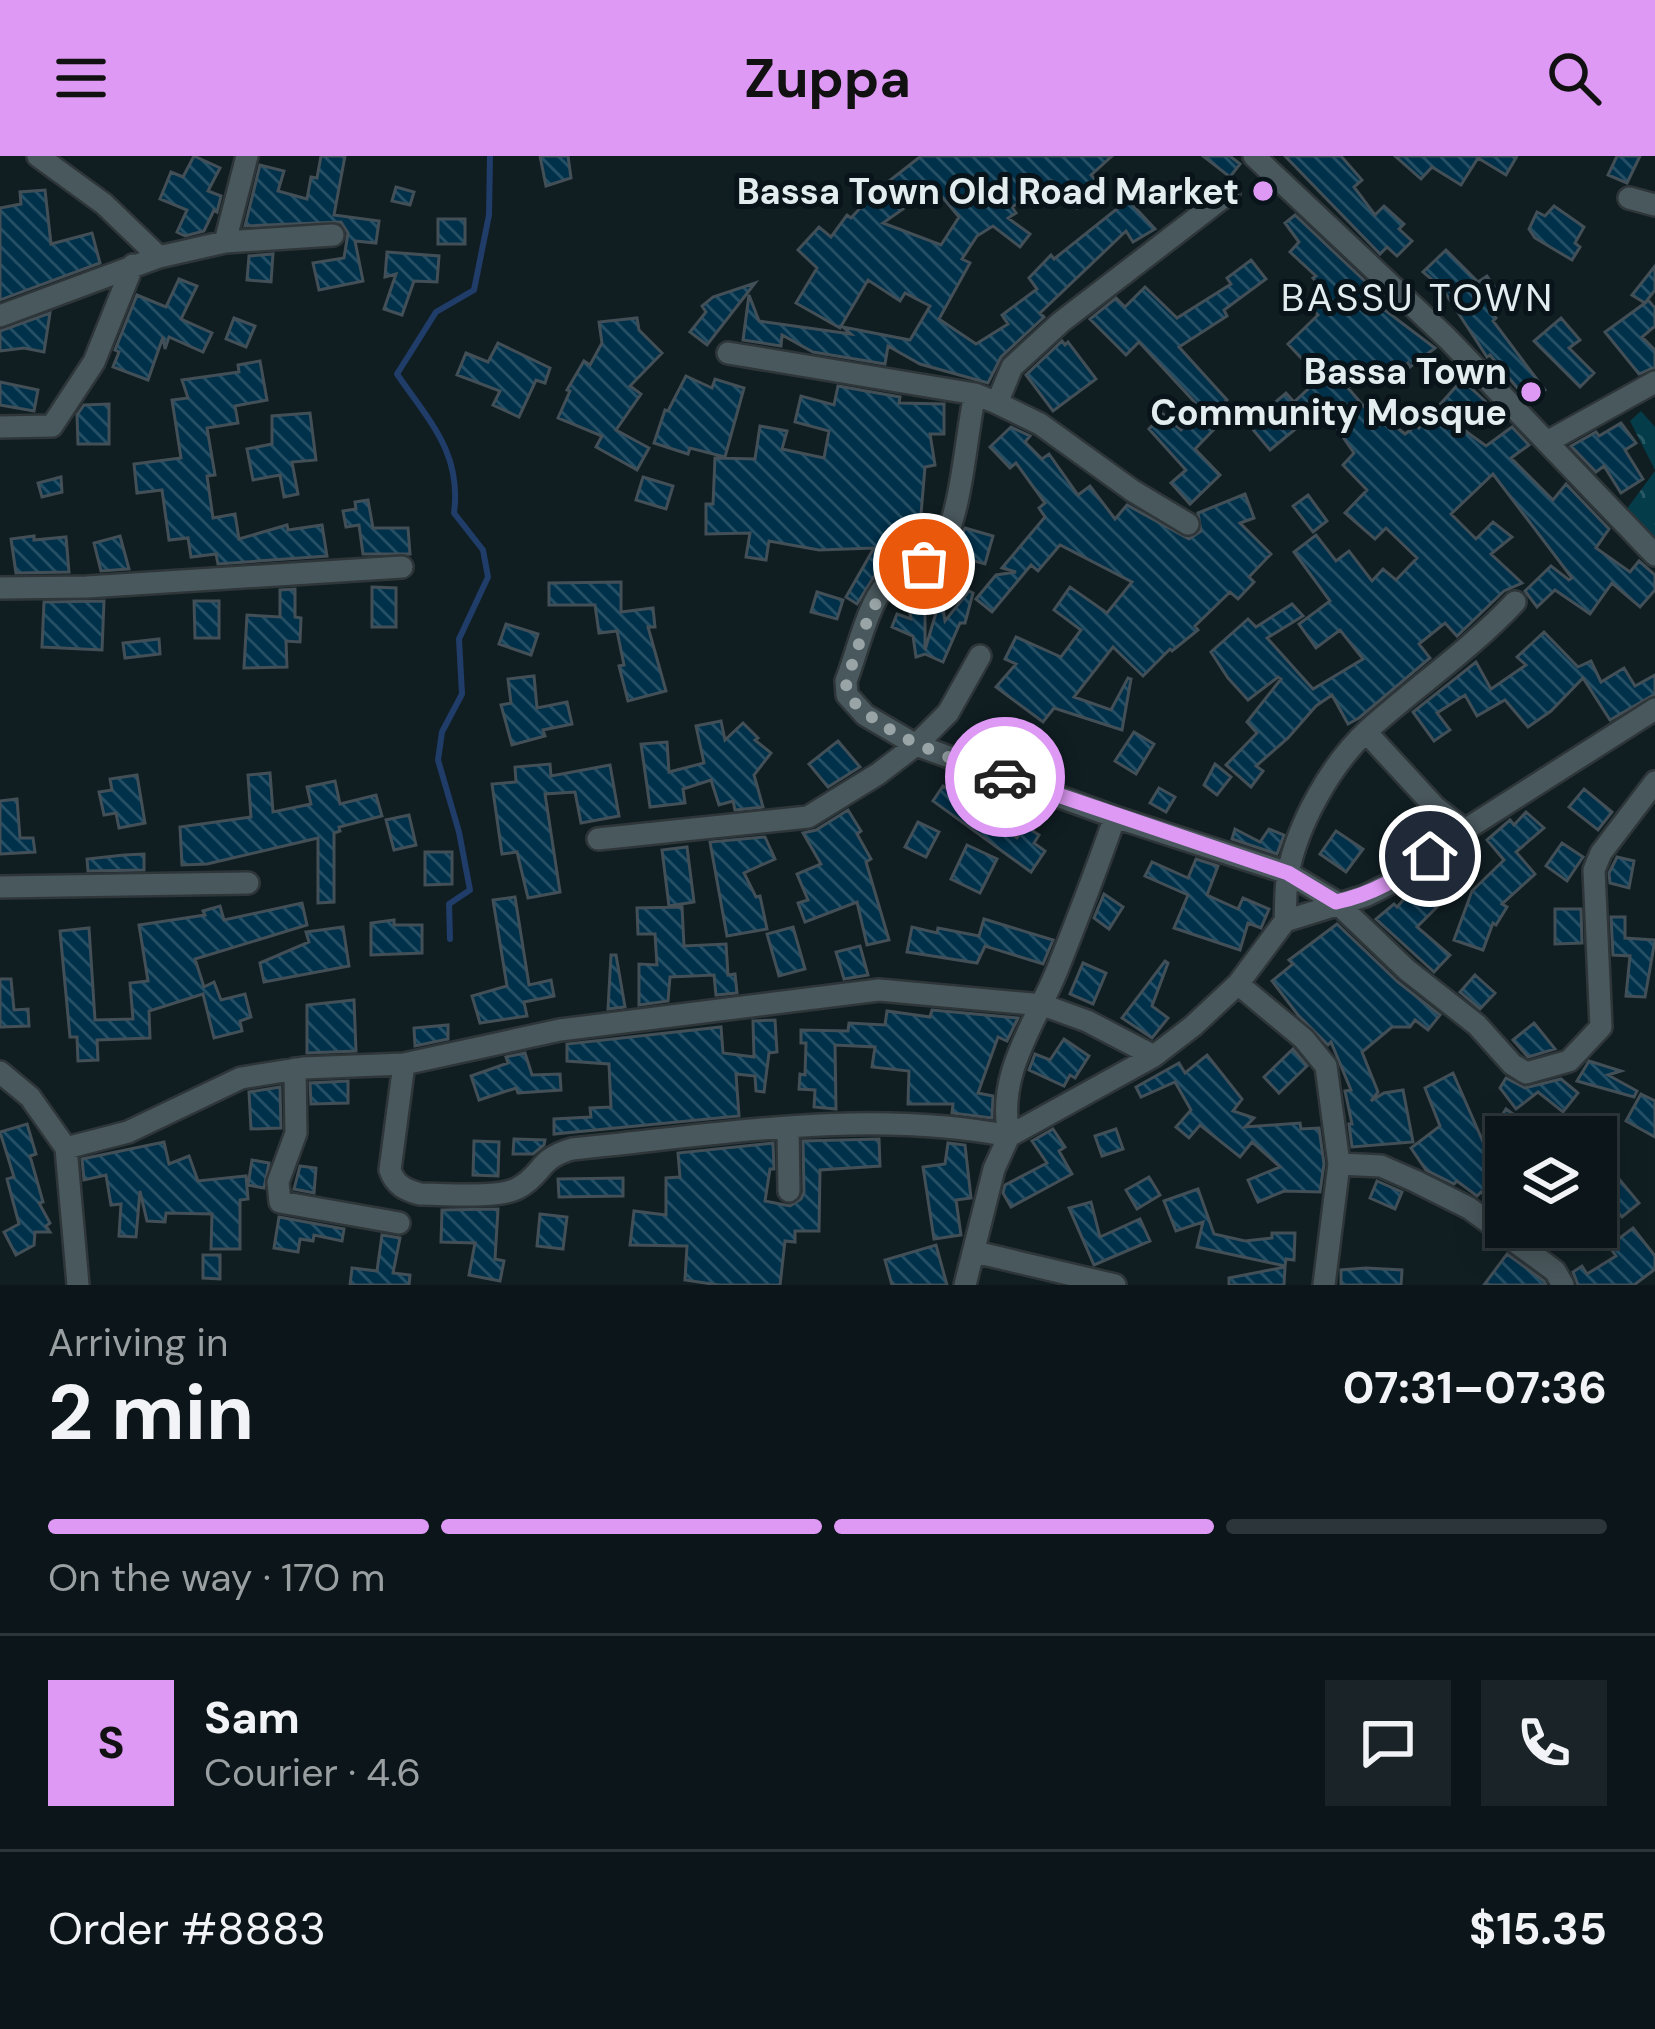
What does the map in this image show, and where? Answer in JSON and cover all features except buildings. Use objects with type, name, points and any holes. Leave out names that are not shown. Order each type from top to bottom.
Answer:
[{"type":"street","points":[[38,156],[104,204],[159,257]]},
{"type":"street","points":[[225,242],[247,156]]},
{"type":"street","points":[[1254,156],[1447,338],[1655,555]]},
{"type":"street","points":[[1229,193],[1060,322],[986,399],[951,527],[924,564],[901,571],[880,590],[846,681],[847,695],[865,715],[916,745],[1115,818],[1288,873],[1336,902],[1526,1072],[1569,1061],[1601,1027],[1594,870],[1601,853],[1655,782]]},
{"type":"street","points":[[1630,198],[1655,206]]},
{"type":"street","points":[[0,316],[159,257],[225,242],[333,235]]},
{"type":"street","points":[[0,427],[52,426],[94,362],[133,265]]},
{"type":"street","points":[[728,353],[986,399],[1040,424],[1188,524]]},
{"type":"street","points":[[1547,442],[1655,382]]},
{"type":"street","points":[[0,588],[403,567]]},
{"type":"street","points":[[1285,921],[1288,873],[1307,818],[1344,757],[1366,732],[1476,644],[1515,602]]},
{"type":"street","points":[[598,839],[808,817],[916,745],[948,713],[980,656]]},
{"type":"street","points":[[965,1285],[994,1169],[1009,1136],[1154,1056],[1193,1026],[1238,984],[1285,921],[1365,896],[1395,881],[1465,830],[1653,713]]},
{"type":"street","points":[[1366,732],[1435,807],[1465,830]]},
{"type":"street","points":[[1009,1136],[1006,1090],[1020,1043],[1043,1005],[1115,818]]},
{"type":"street","points":[[0,887],[248,883]]},
{"type":"street","points":[[1238,984],[1304,1039],[1326,1066],[1339,1163],[1324,1285]]},
{"type":"street","points":[[66,1148],[128,1132],[241,1078],[295,1069],[404,1064],[560,1030],[879,990],[1043,1005],[1154,1056]]},
{"type":"street","points":[[404,1064],[389,1170],[405,1190],[420,1194],[512,1192],[550,1155],[572,1149],[834,1123],[941,1123],[1009,1136]]},
{"type":"street","points":[[295,1069],[296,1133],[278,1182],[280,1202],[399,1223]]},
{"type":"street","points":[[0,1072],[30,1097],[66,1148],[78,1285]]},
{"type":"street","points":[[788,1128],[789,1191]]},
{"type":"street","points":[[1339,1163],[1381,1166],[1469,1208],[1555,1271],[1563,1285]]},
{"type":"street","points":[[975,1252],[1115,1285]]},
{"type":"green space","points":[[1641,411],[1655,427],[1655,470],[1630,421]]},
{"type":"green space","points":[[1655,471],[1655,540],[1653,541],[1626,510]]},
{"type":"waterway","points":[[450,939],[449,904],[470,890],[438,760],[442,732],[462,694],[459,639],[488,577],[483,550],[454,513],[448,455],[397,374],[436,312],[474,290],[489,215],[490,156]]},
{"type":"way so far","points":[[924,564],[901,571],[880,590],[846,681],[847,695],[865,715],[916,745],[1005,777]]},
{"type":"place","name":"Bassa Town Old Road Market","points":[[1263,191]]},
{"type":"place","name":"Bassa Town Community Mosque","points":[[1531,392]]},
{"type":"district","name":"BASSU TOWN","points":[[1418,297]]},
{"type":"route","points":[[1005,777],[1288,873],[1336,902],[1365,896],[1430,856]]}]
